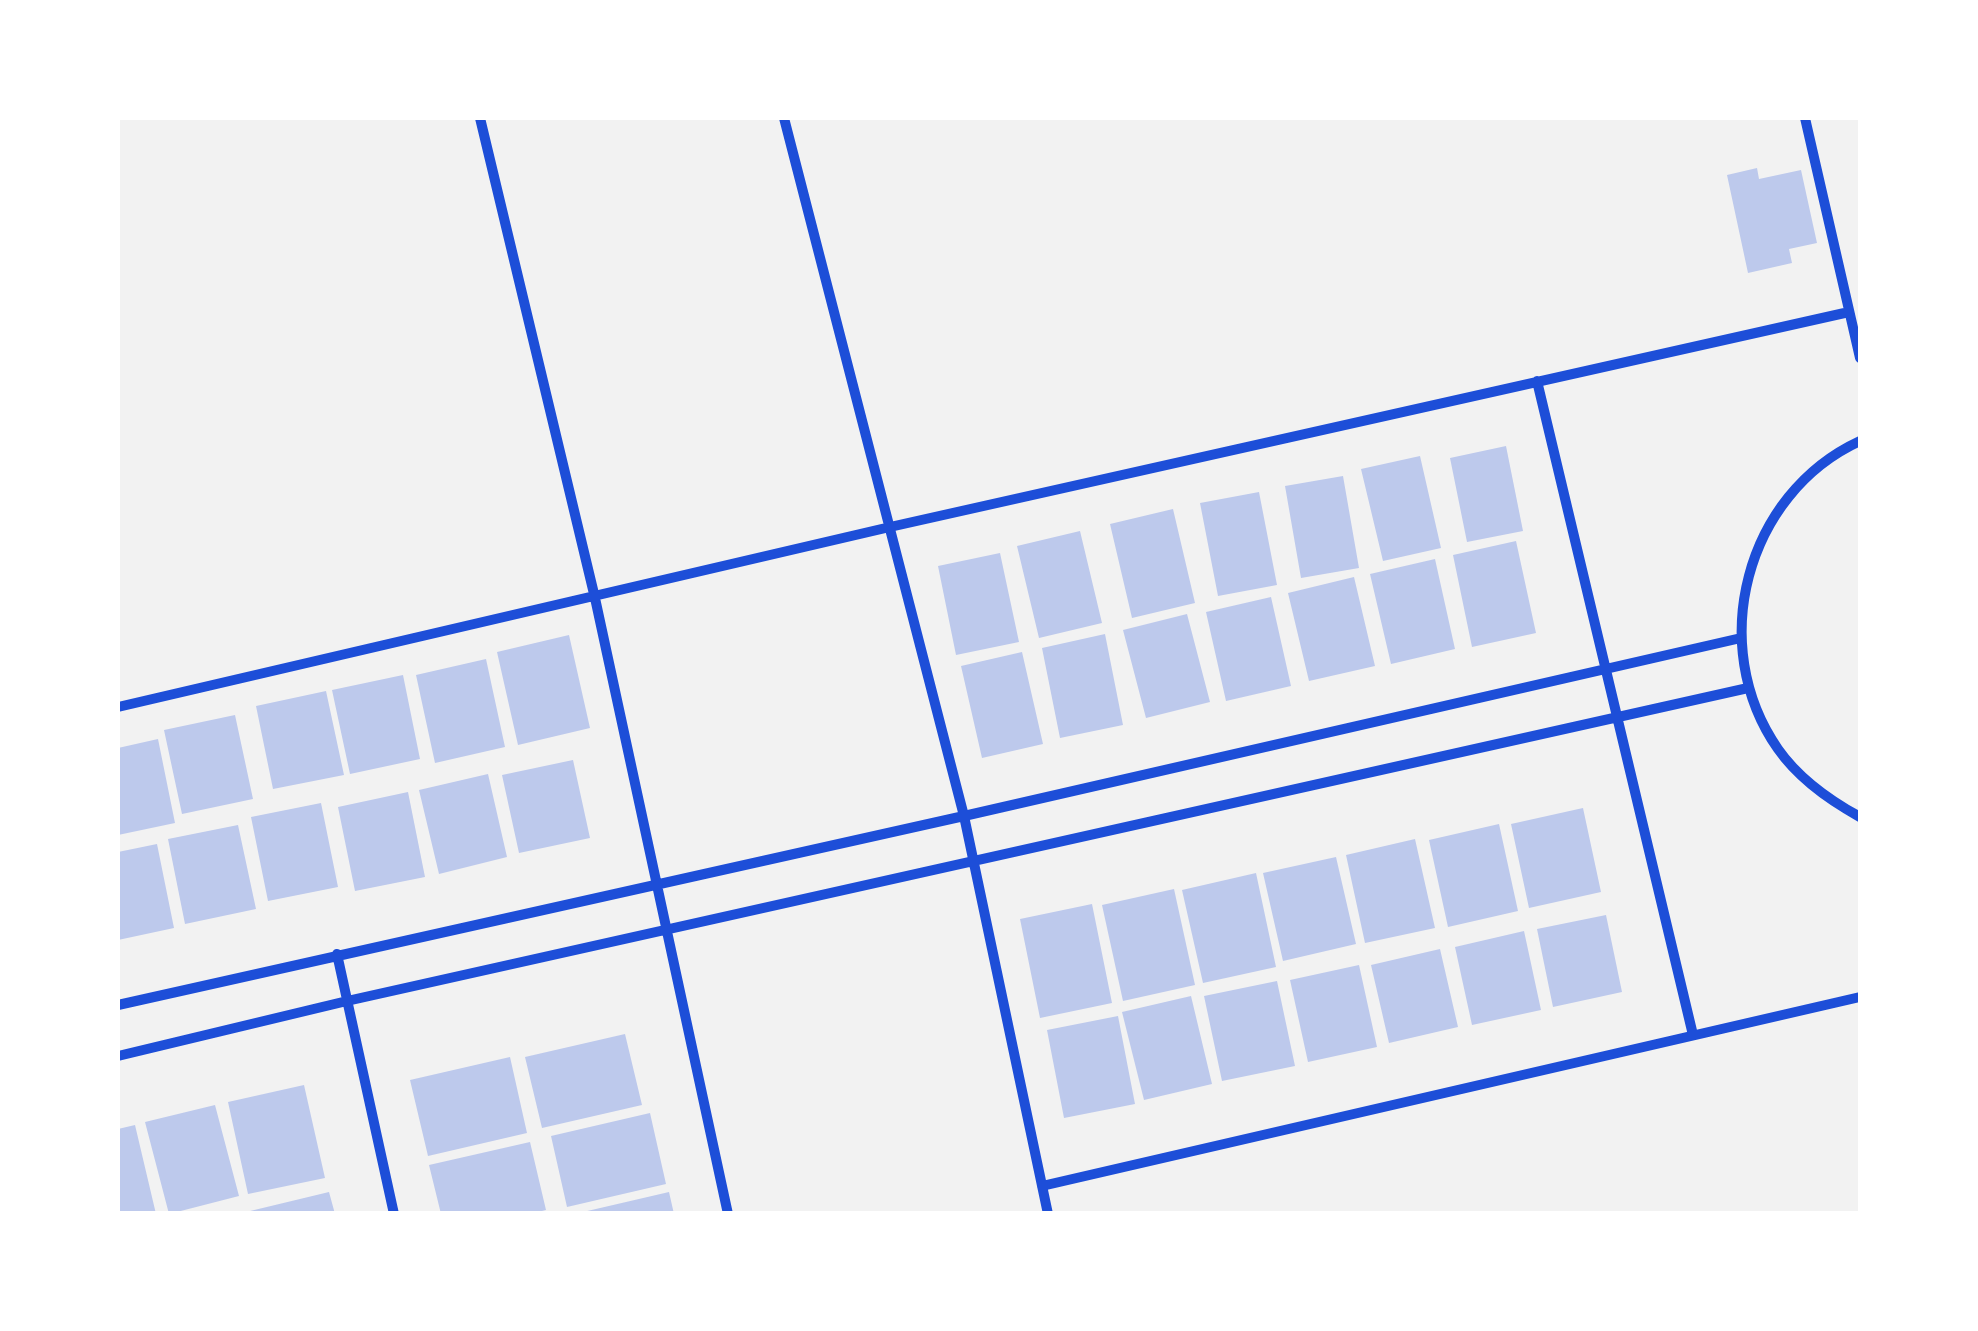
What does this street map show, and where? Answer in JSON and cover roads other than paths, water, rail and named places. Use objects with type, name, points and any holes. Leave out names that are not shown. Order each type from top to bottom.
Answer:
[{"type":"street","points":[[480,118],[594,598],[728,1214]]},
{"type":"street","points":[[784,118],[964,816],[1048,1214]]},
{"type":"street","points":[[1806,118],[1860,358]]},
{"type":"street","points":[[118,707],[890,526],[1850,312]]},
{"type":"street","points":[[1537,381],[1693,1035]]},
{"type":"street","points":[[1860,442],[1818,468],[1772,519],[1745,584],[1741,638],[1748,688],[1779,750],[1829,800],[1860,818]]},
{"type":"street","points":[[118,1005],[1741,638]]},
{"type":"street","points":[[118,1056],[347,1001],[1748,688]]},
{"type":"street","points":[[337,954],[394,1214]]},
{"type":"street","points":[[1042,1186],[1860,997]]}]
